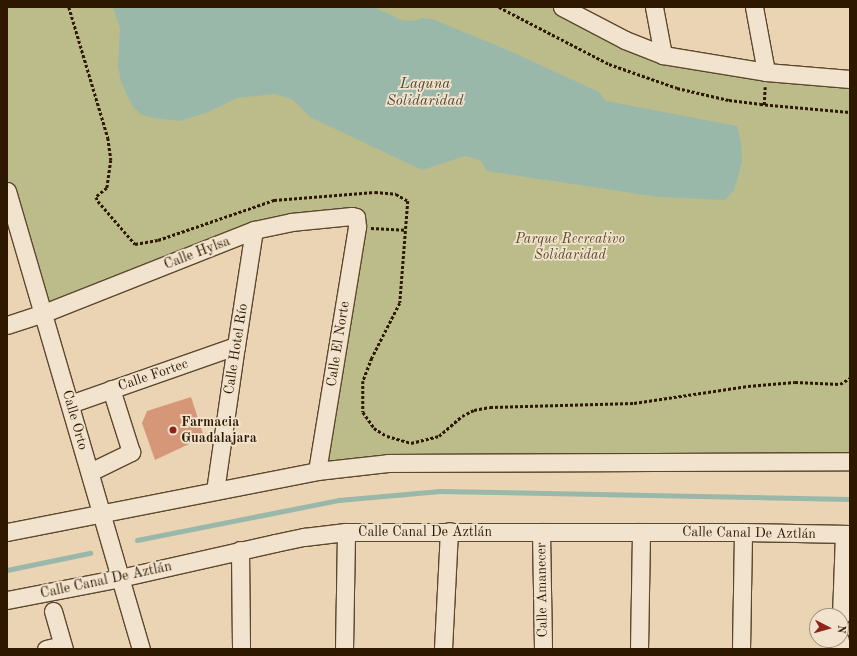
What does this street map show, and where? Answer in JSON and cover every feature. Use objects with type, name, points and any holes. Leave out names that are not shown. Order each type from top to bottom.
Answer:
[{"type":"street","points":[[562,7],[625,40],[663,55],[766,72],[850,79]]},
{"type":"street","points":[[654,7],[663,55]]},
{"type":"street","points":[[754,7],[766,72]]},
{"type":"street","name":"Calle Orto","points":[[7,191],[44,313],[141,649]]},
{"type":"street","name":"Calle Hylsa","points":[[7,325],[44,313],[254,230],[291,222],[352,216],[357,222]]},
{"type":"street","name":"Calle El Norte","points":[[317,471],[357,222]]},
{"type":"street","name":"Calle Hotel Río","points":[[215,491],[254,230]]},
{"type":"street","name":"Calle Fortec","points":[[70,404],[236,346]]},
{"type":"street","points":[[90,472],[131,452],[111,389]]},
{"type":"street","points":[[7,532],[102,512],[317,471],[411,462],[850,461]]},
{"type":"street","points":[[443,649],[449,531]]},
{"type":"street","points":[[344,649],[346,532]]},
{"type":"street","name":"Calle Canal De Aztlán","points":[[7,600],[120,578],[240,550],[304,537],[346,532],[743,532],[847,534]]},
{"type":"street","name":"Calle Amanecer","points":[[541,532],[543,649]]},
{"type":"street","points":[[639,649],[641,532]]},
{"type":"street","points":[[741,649],[743,532]]},
{"type":"street","points":[[842,608],[847,534]]},
{"type":"street","points":[[240,550],[241,649]]},
{"type":"street","points":[[46,649],[63,647],[53,611]]},
{"type":"path","points":[[69,7],[108,138],[111,160],[107,188],[96,197],[98,202],[135,244],[158,240],[274,200],[375,192],[396,194],[408,201],[400,303],[372,358],[363,381],[363,412],[374,428],[387,436],[411,443],[439,436],[462,416],[474,410],[490,407],[634,403],[748,386],[794,382],[840,384],[850,378]]},
{"type":"path","points":[[499,7],[609,64],[677,88],[730,100],[850,112]]},
{"type":"path","points":[[357,222],[405,230]]},
{"type":"green space","name":"Parque Recreativo Solidaridad","points":[[7,7],[562,7],[625,40],[850,79],[850,459],[317,471],[352,216],[254,230],[44,313],[7,189]]},
{"type":"water","name":"Laguna Solidaridad","points":[[111,7],[374,7],[401,20],[412,21],[423,18],[432,19],[503,48],[599,92],[606,101],[737,126],[741,142],[742,161],[738,177],[734,190],[725,200],[659,197],[487,171],[480,160],[465,156],[422,170],[310,117],[292,99],[274,94],[237,98],[208,112],[180,121],[153,118],[142,115],[133,107],[121,82],[118,66],[120,28],[114,10]]},
{"type":"building","name":"Farmacia Guadalajara","points":[[191,397],[204,437],[155,460],[142,423],[147,411]]},
{"type":"waterway","points":[[137,540],[339,500],[440,491],[850,499]]},
{"type":"waterway","points":[[7,570],[90,553]]},
{"type":"place","name":"Farmacia Guadalajara","points":[[173,430]]}]
